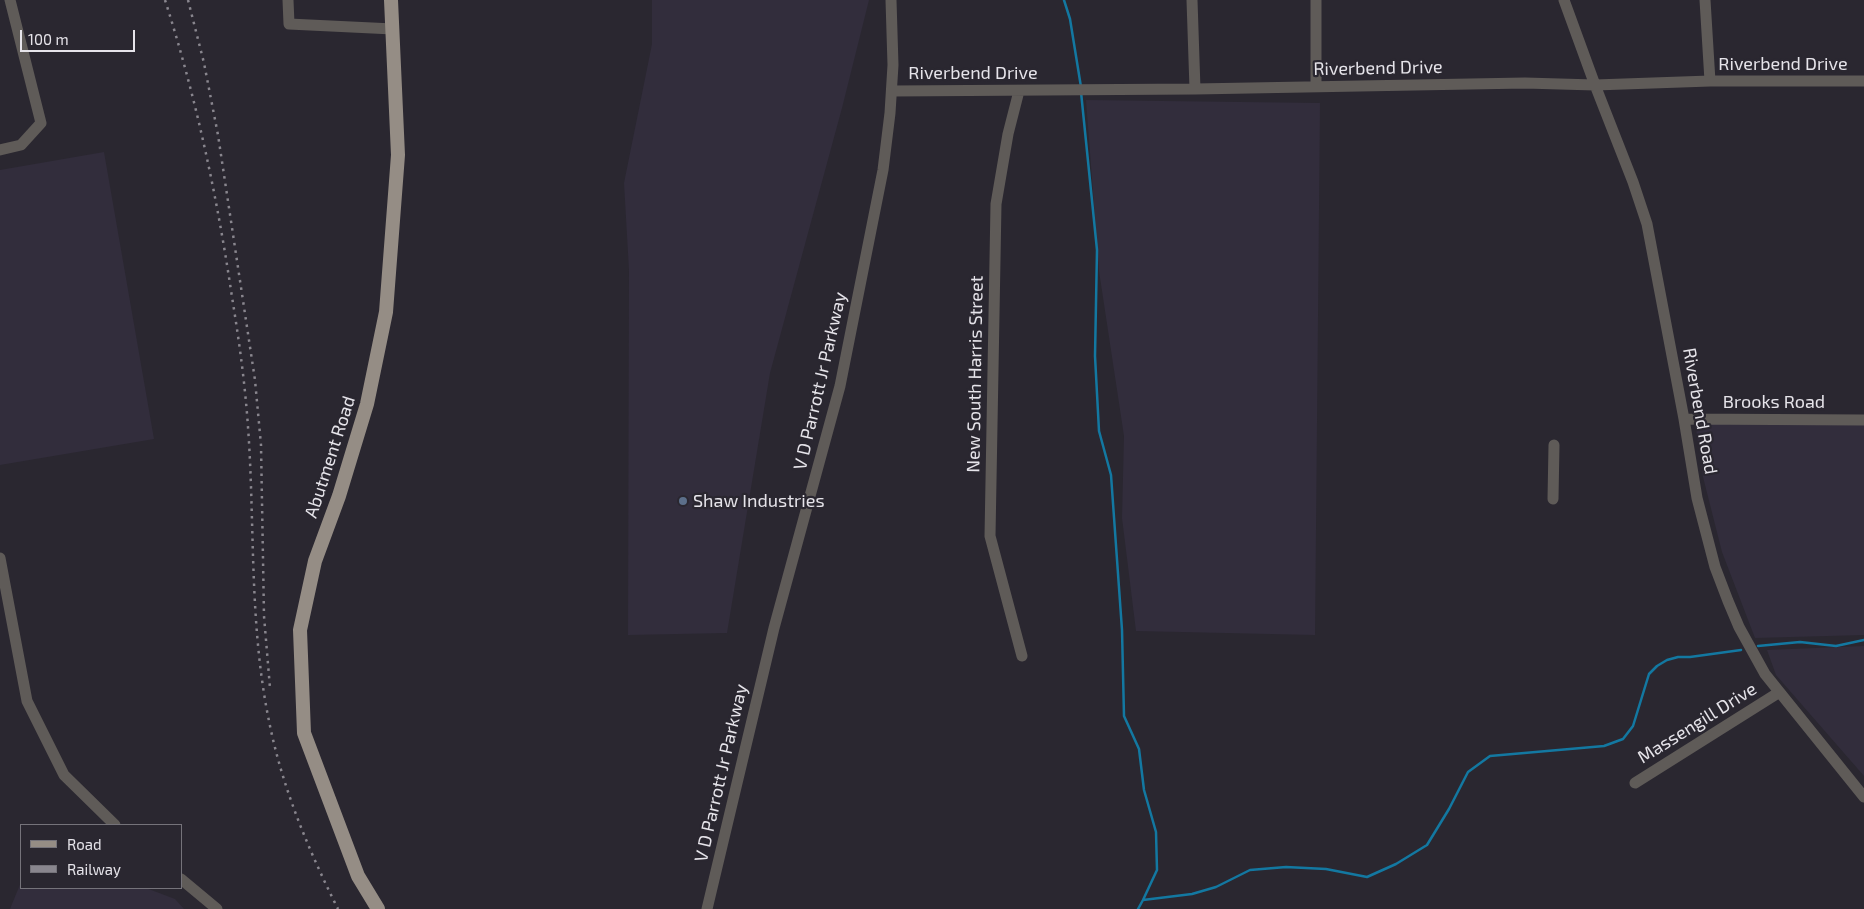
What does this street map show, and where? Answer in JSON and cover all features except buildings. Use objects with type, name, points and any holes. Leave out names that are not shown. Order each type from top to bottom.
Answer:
[{"type":"main road","name":"Abutment Road","points":[[378,909],[358,876],[304,732],[300,630],[315,561],[339,496],[367,404],[386,312],[398,155],[391,0]]},
{"type":"street","points":[[0,150],[21,145],[40,123],[10,0]]},
{"type":"street","points":[[288,0],[290,24],[393,29]]},
{"type":"street","name":"V D Parrott Jr Parkway","points":[[707,909],[774,628],[840,386],[882,170],[893,91],[891,0]]},
{"type":"street","points":[[1192,0],[1194,89]]},
{"type":"street","points":[[1316,0],[1316,88]]},
{"type":"street","name":"Riverbend Road","points":[[1564,0],[1595,85],[1634,182],[1647,224],[1697,498],[1715,567],[1739,627],[1753,655],[1778,693],[1864,797]]},
{"type":"street","points":[[1706,0],[1710,81]]},
{"type":"street","name":"Riverbend Drive","points":[[893,91],[1316,88],[1518,83],[1595,85],[1710,81],[1864,81]]},
{"type":"street","name":"New South Harris Street","points":[[1019,91],[1008,134],[996,204],[990,536],[1022,656]]},
{"type":"street","name":"Brooks Road","points":[[1684,419],[1864,420]]},
{"type":"street","points":[[1553,499],[1554,445]]},
{"type":"street","points":[[0,558],[6,620],[27,701],[64,775],[114,824]]},
{"type":"street","name":"Massengill Drive","points":[[1635,783],[1778,693]]},
{"type":"street","points":[[182,880],[217,909]]},
{"type":"shaded area","points":[[652,0],[869,0],[842,108],[770,373],[727,633],[628,635],[629,270],[624,183],[652,44]]},
{"type":"shaded area","points":[[1086,100],[1320,103],[1315,635],[1136,631],[1122,518],[1124,436],[1099,271]]},
{"type":"shaded area","points":[[104,152],[154,439],[0,465],[0,170]]},
{"type":"shaded area","points":[[1695,422],[1864,422],[1864,635],[1755,638],[1722,552],[1703,477]]},
{"type":"shaded area","points":[[1864,646],[1864,776],[1776,675],[1767,650]]},
{"type":"shaded area","points":[[20,884],[20,889],[149,889],[175,899],[184,909],[10,909]]},
{"type":"waterway","points":[[1064,0],[1070,19],[1081,87]]},
{"type":"waterway","points":[[1081,92],[1097,250],[1095,356],[1099,431],[1111,475],[1122,630],[1124,716],[1139,749],[1144,790],[1156,832],[1157,870],[1138,909]]},
{"type":"waterway","points":[[1758,646],[1800,642],[1836,646],[1864,640]]},
{"type":"waterway","points":[[1143,900],[1192,894],[1216,887],[1250,870],[1286,867],[1326,869],[1367,877],[1396,864],[1427,845],[1449,809],[1468,772],[1490,756],[1604,746],[1623,739],[1633,726],[1649,674],[1657,666],[1667,660],[1678,657],[1741,650]]},
{"type":"railway","points":[[165,0],[196,110],[220,222],[237,329],[248,427],[258,648],[269,721],[274,746],[297,817],[316,864],[338,909]]},
{"type":"railway","points":[[188,0],[204,63],[218,135],[255,380],[261,445],[264,616],[270,688]]},
{"type":"place","name":"Shaw Industries","points":[[683,501]]}]
